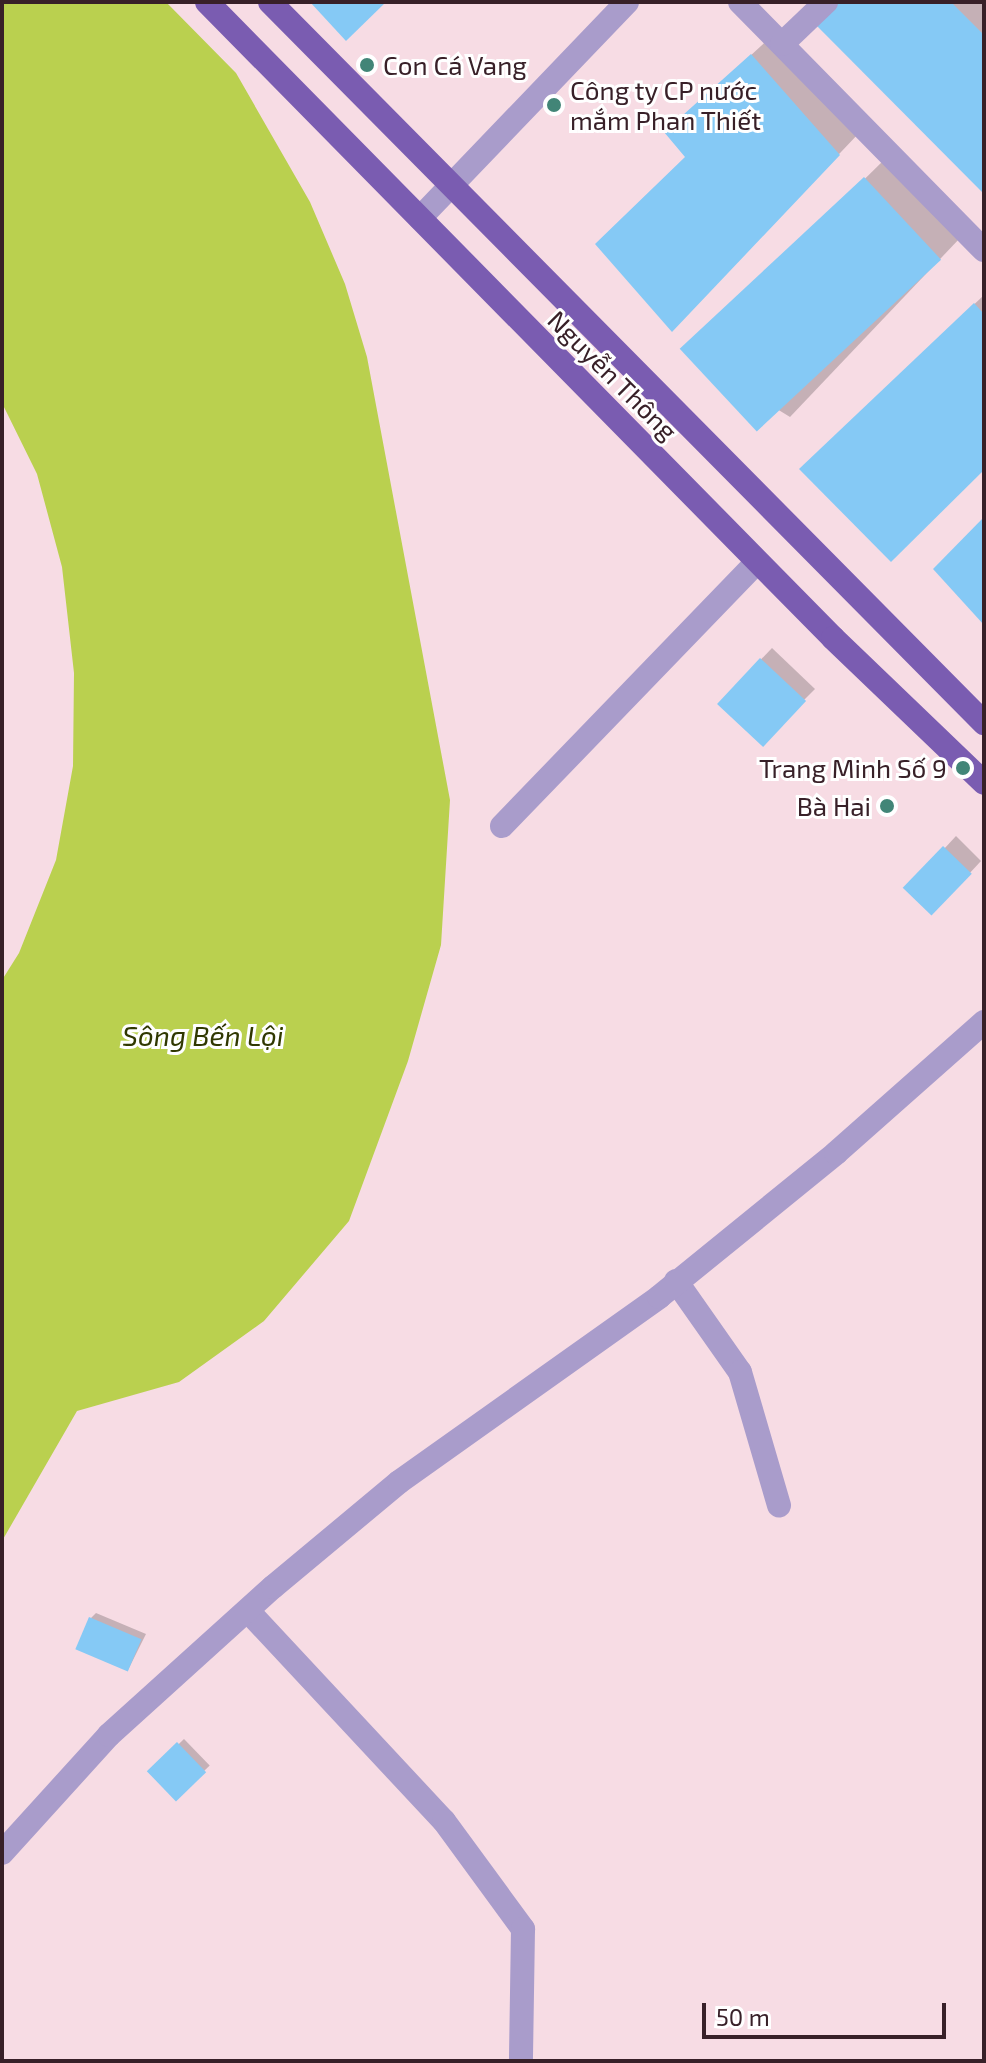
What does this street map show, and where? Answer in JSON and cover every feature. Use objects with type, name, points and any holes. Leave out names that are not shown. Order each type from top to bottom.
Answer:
[{"type":"main road","name":"Nguyễn Thông","points":[[207,2],[757,562],[984,783]]},
{"type":"main road","name":"Nguyễn Thông","points":[[270,2],[984,723]]},
{"type":"street","points":[[420,218],[627,2]]},
{"type":"street","points":[[740,2],[984,250]]},
{"type":"street","points":[[782,44],[826,2]]},
{"type":"street","points":[[502,826],[757,562]]},
{"type":"street","points":[[2,1853],[109,1735],[399,1482],[676,1281],[836,1153],[984,1022]]},
{"type":"street","points":[[676,1281],[740,1372],[779,1505]]},
{"type":"street","points":[[248,1611],[444,1821],[523,1929],[521,2061]]},
{"type":"water","name":"Sông Bến Lội","points":[[2,2],[166,2],[236,73],[310,202],[345,284],[367,357],[450,800],[441,945],[408,1061],[349,1221],[264,1321],[179,1382],[77,1411],[2,1541],[2,980],[19,953],[56,860],[73,766],[74,673],[62,567],[37,474],[2,403]]},
{"type":"building","points":[[310,2],[386,2],[346,41]]},
{"type":"building","points":[[838,2],[951,2],[984,35],[984,194],[815,24]]},
{"type":"building","points":[[751,54],[840,155],[672,332],[595,244],[685,157],[664,132]]},
{"type":"building","points":[[864,177],[941,260],[757,432],[680,349]]},
{"type":"building","points":[[974,303],[984,314],[984,470],[891,562],[799,469]]},
{"type":"building","points":[[984,517],[984,625],[933,569]]},
{"type":"building","points":[[760,658],[806,701],[763,747],[717,704]]},
{"type":"building","points":[[943,846],[972,874],[931,916],[903,888]]},
{"type":"building","points":[[89,1617],[141,1639],[128,1671],[75,1649]]},
{"type":"building","points":[[177,1742],[206,1772],[176,1801],[147,1771]]},
{"type":"place","name":"Con Cá Vang","points":[[367,65]]},
{"type":"place","name":"Công ty CP nước mắm Phan Thiết","points":[[554,105]]},
{"type":"place","name":"Trang Minh Số 9","points":[[963,768]]},
{"type":"place","name":"Bà Hai","points":[[887,806]]}]
